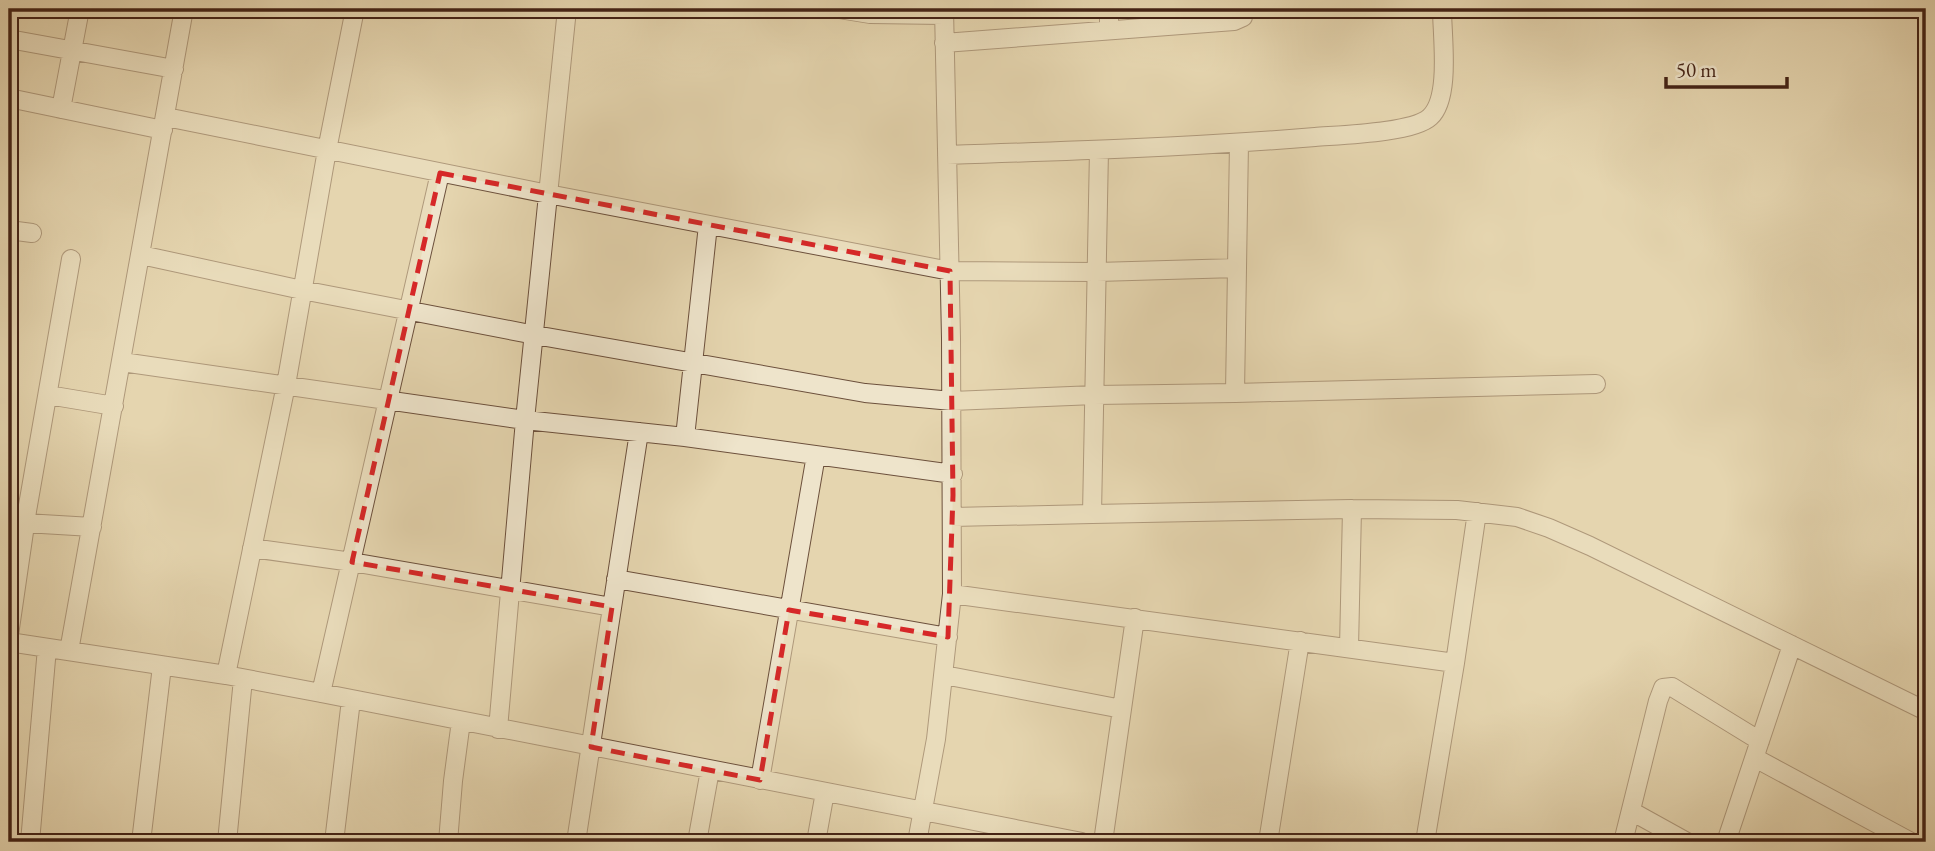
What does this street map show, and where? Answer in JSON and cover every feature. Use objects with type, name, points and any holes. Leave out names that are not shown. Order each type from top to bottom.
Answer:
[{"type":"street","points":[[61,109],[80,9]]},
{"type":"street","points":[[69,651],[184,9]]},
{"type":"street","points":[[228,842],[234,677],[252,548],[286,385],[355,9]]},
{"type":"street","points":[[498,729],[525,419],[567,9]]},
{"type":"street","points":[[839,9],[870,14],[944,12],[952,401],[952,594],[944,675],[918,842]]},
{"type":"street","points":[[1109,9],[1110,30]]},
{"type":"street","points":[[944,43],[1234,21],[1243,17],[1244,9]]},
{"type":"street","points":[[947,155],[1239,143],[1394,129],[1427,120],[1438,107],[1443,91],[1442,9]]},
{"type":"street","points":[[9,39],[174,69]]},
{"type":"street","points":[[9,99],[327,150],[950,271],[1097,272],[1237,268]]},
{"type":"street","points":[[1235,393],[1239,143]]},
{"type":"street","points":[[1092,514],[1099,150]]},
{"type":"street","points":[[321,693],[440,173]]},
{"type":"street","points":[[685,437],[708,225]]},
{"type":"street","points":[[9,230],[32,233]]},
{"type":"street","points":[[141,255],[535,335],[840,390],[952,401],[1095,395],[1596,384]]},
{"type":"street","points":[[9,635],[15,549],[25,523],[71,259]]},
{"type":"street","points":[[122,362],[525,419],[685,437],[953,474]]},
{"type":"street","points":[[48,395],[114,407]]},
{"type":"street","points":[[576,842],[639,432]]},
{"type":"street","points":[[760,780],[816,455]]},
{"type":"street","points":[[1349,648],[1352,509]]},
{"type":"street","points":[[952,517],[1352,509],[1427,509],[1517,517],[1549,528],[1684,591],[1926,710]]},
{"type":"street","points":[[1425,842],[1477,512]]},
{"type":"street","points":[[25,523],[92,527]]},
{"type":"street","points":[[252,548],[352,562],[612,607]]},
{"type":"street","points":[[616,579],[948,636]]},
{"type":"street","points":[[952,594],[1455,663]]},
{"type":"street","points":[[1103,842],[1135,618]]},
{"type":"street","points":[[1268,842],[1300,641]]},
{"type":"street","points":[[9,642],[321,693],[925,810],[1022,836],[1082,842]]},
{"type":"street","points":[[1726,842],[1792,645]]},
{"type":"street","points":[[30,842],[47,648]]},
{"type":"street","points":[[141,842],[163,666]]},
{"type":"street","points":[[944,675],[1122,709]]},
{"type":"street","points":[[1623,842],[1658,701],[1663,688],[1672,687],[1757,750],[1888,837],[1911,842]]},
{"type":"street","points":[[334,842],[351,700]]},
{"type":"street","points":[[448,842],[461,721]]},
{"type":"street","points":[[698,842],[710,770]]},
{"type":"street","points":[[816,842],[825,792]]},
{"type":"street","points":[[1630,811],[1687,842]]},
{"type":"highlighted area","points":[[440,173],[950,271],[953,495],[948,637],[789,610],[760,780],[591,747],[612,607],[352,562]]}]
